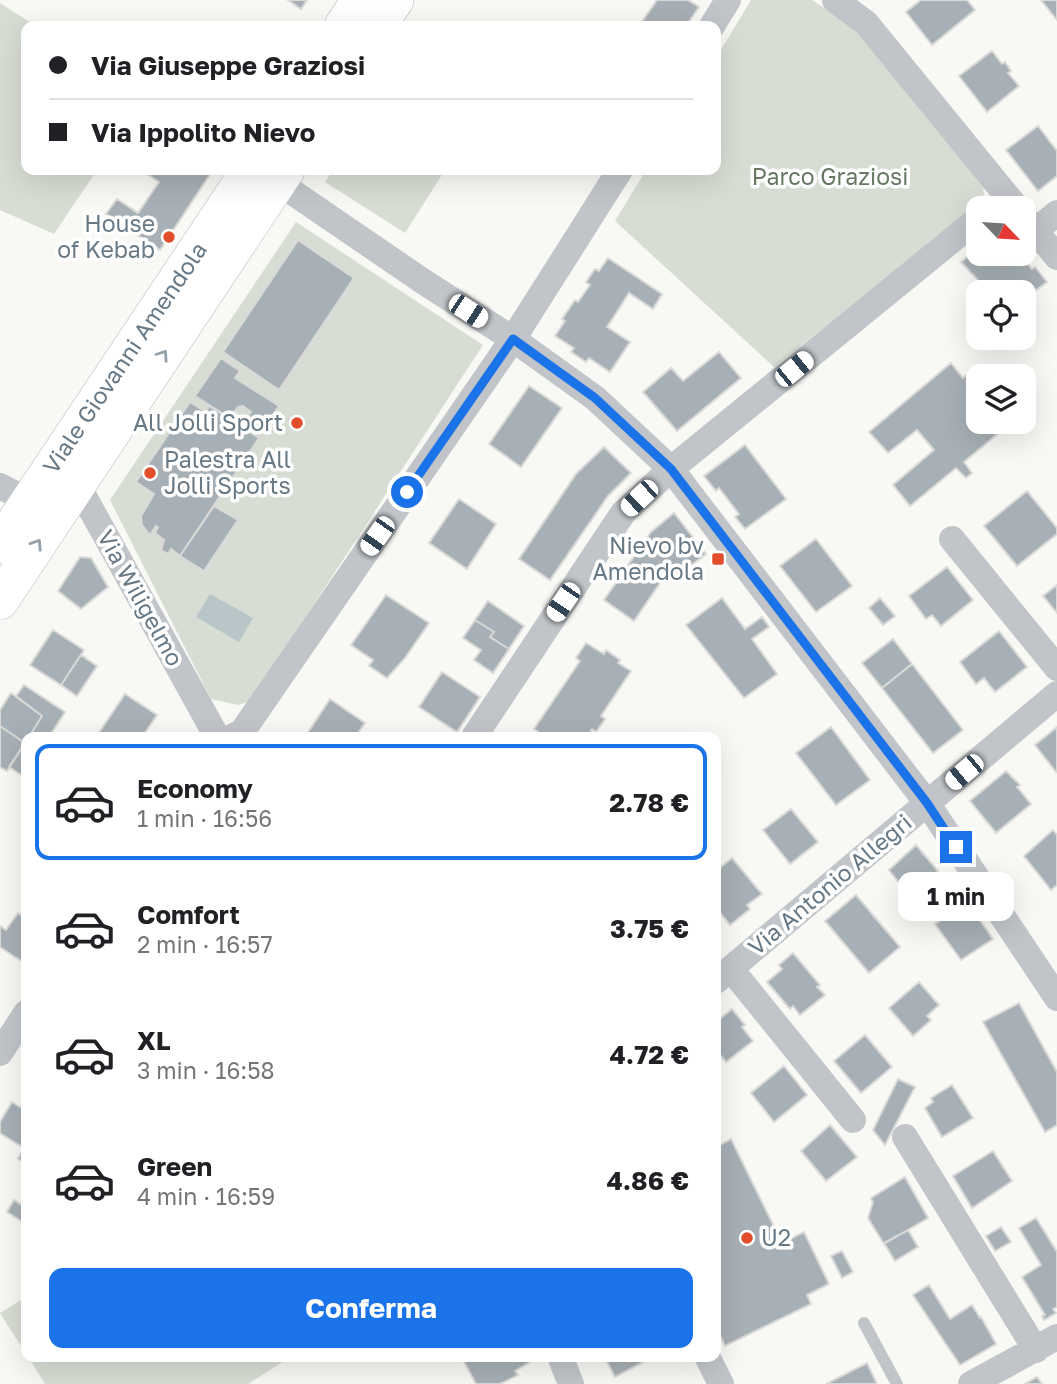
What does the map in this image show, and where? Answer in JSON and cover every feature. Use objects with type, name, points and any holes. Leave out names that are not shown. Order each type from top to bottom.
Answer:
[{"type":"main road","points":[[346,21],[360,0]]},
{"type":"main road","points":[[381,21],[395,0]]},
{"type":"main road","name":"Viale Giovanni Amendola","points":[[0,545],[46,489],[268,175]]},
{"type":"main road","name":"Viale Giovanni Amendola","points":[[0,601],[46,489]]},
{"type":"street","points":[[715,21],[728,0]]},
{"type":"street","points":[[835,0],[866,23],[999,196]]},
{"type":"street","points":[[272,175],[595,398],[671,469],[927,803],[1057,998]]},
{"type":"street","points":[[242,732],[513,339],[618,175]]},
{"type":"street","points":[[1036,222],[1057,213]]},
{"type":"street","points":[[477,732],[623,513],[671,469],[966,229]]},
{"type":"street","points":[[1036,231],[1057,257]]},
{"type":"street","name":"Via Wiligelmo","points":[[46,489],[214,732]]},
{"type":"street","points":[[952,538],[1057,668]]},
{"type":"street","name":"Via Antonio Allegri","points":[[853,1120],[723,975],[1057,694]]},
{"type":"street","points":[[0,1053],[21,1021]]},
{"type":"street","points":[[905,1138],[1046,1344],[971,1384]]},
{"type":"street","points":[[562,1362],[570,1384]]},
{"type":"street","points":[[710,1362],[721,1384]]},
{"type":"lane","points":[[864,1323],[897,1384]]},
{"type":"green space","name":"Parco Graziosi","points":[[751,0],[812,0],[856,28],[983,186],[984,194],[966,196],[966,216],[774,367],[615,221],[643,175],[721,175],[721,50]]},
{"type":"green space","points":[[0,3],[28,21],[21,21],[21,175],[94,175],[54,234],[0,210]]},
{"type":"green space","points":[[330,175],[442,175],[405,233],[325,182]]},
{"type":"green space","name":"All Jolli Sport","points":[[296,222],[483,345],[251,701],[238,705],[211,699],[110,500]]},
{"type":"green space","points":[[21,1300],[21,1346],[0,1313]]},
{"type":"green space","points":[[32,1362],[283,1362],[248,1384],[45,1384]]},
{"type":"shaded area","points":[[210,594],[253,618],[239,642],[196,617]]},
{"type":"building","points":[[288,0],[307,0],[301,9]]},
{"type":"building","points":[[657,0],[688,0],[699,7],[689,21],[642,21]]},
{"type":"building","points":[[921,0],[967,0],[975,10],[932,45],[906,12]]},
{"type":"building","points":[[1041,0],[1057,0],[1057,20]]},
{"type":"building","points":[[992,51],[1002,64],[1005,62],[1011,71],[1008,73],[1019,86],[987,112],[959,76]]},
{"type":"building","points":[[1038,126],[1057,151],[1057,176],[1038,191],[1006,150]]},
{"type":"building","points":[[148,175],[210,175],[160,250],[106,214],[117,199],[138,213],[159,182]]},
{"type":"building","points":[[298,240],[354,278],[279,390],[223,352]]},
{"type":"building","points":[[608,258],[662,294],[653,309],[629,293],[607,327],[630,342],[610,372],[589,358],[586,362],[571,352],[574,348],[555,336],[565,321],[562,319],[575,300],[578,302],[590,285],[586,282],[595,269],[599,271]]},
{"type":"building","points":[[966,258],[966,266],[1035,267],[1047,282],[1036,290],[1036,280],[978,280],[961,262]]},
{"type":"building","points":[[719,352],[741,378],[677,431],[643,392],[671,368],[683,381]]},
{"type":"building","points":[[221,358],[240,371],[235,378],[279,406],[258,436],[242,425],[251,412],[243,406],[238,407],[230,418],[195,396]]},
{"type":"building","points":[[951,363],[963,378],[966,376],[966,434],[998,434],[964,462],[972,473],[966,478],[956,468],[910,506],[893,485],[934,450],[917,430],[888,453],[869,432]]},
{"type":"building","points":[[529,386],[562,408],[521,467],[489,444]]},
{"type":"building","points":[[190,402],[206,412],[209,406],[259,438],[180,556],[171,549],[168,554],[161,550],[164,540],[155,533],[158,527],[156,526],[150,535],[142,525],[141,516],[154,494],[136,482]]},
{"type":"building","points":[[745,445],[786,499],[745,529],[735,517],[739,514],[719,488],[716,491],[704,476]]},
{"type":"building","points":[[604,447],[631,473],[608,496],[550,580],[519,559],[576,474]]},
{"type":"building","points":[[1027,491],[1057,528],[1057,534],[1017,566],[984,526]]},
{"type":"building","points":[[459,499],[496,524],[467,569],[429,543]]},
{"type":"building","points":[[214,506],[238,520],[204,571],[180,556]]},
{"type":"building","points":[[674,513],[706,554],[677,576],[671,567],[634,621],[604,600],[651,532]]},
{"type":"building","points":[[816,539],[852,586],[816,612],[780,566]]},
{"type":"building","points":[[80,557],[91,558],[108,587],[81,609],[58,591]]},
{"type":"building","points":[[947,567],[973,600],[941,626],[932,615],[926,619],[909,596]]},
{"type":"building","points":[[1057,585],[1057,613],[1043,596]]},
{"type":"building","points":[[386,595],[429,623],[405,658],[387,678],[369,666],[373,660],[351,645]]},
{"type":"building","points":[[722,598],[745,629],[762,617],[769,627],[752,639],[777,674],[744,698],[686,625]]},
{"type":"building","points":[[880,598],[895,616],[883,625],[869,608]]},
{"type":"building","points":[[488,601],[524,626],[509,649],[490,637],[494,632],[475,620]]},
{"type":"building","points":[[475,620],[494,632],[490,637],[509,649],[493,673],[474,660],[481,650],[463,638]]},
{"type":"building","points":[[53,630],[84,650],[61,685],[30,665]]},
{"type":"building","points":[[999,631],[1027,667],[995,692],[984,678],[976,684],[960,662]]},
{"type":"building","points":[[893,639],[912,664],[882,688],[862,663]]},
{"type":"building","points":[[586,643],[604,654],[606,650],[620,660],[618,663],[631,671],[601,716],[605,719],[596,732],[592,729],[590,732],[538,732],[534,729],[580,661],[576,658]]},
{"type":"building","points":[[81,655],[97,666],[77,696],[61,685]]},
{"type":"building","points":[[912,664],[963,730],[933,753],[882,688]]},
{"type":"building","points":[[442,672],[480,697],[457,732],[419,707]]},
{"type":"building","points":[[24,685],[65,712],[52,732],[32,732],[42,716],[16,696]]},
{"type":"building","points":[[11,693],[42,716],[32,732],[21,732],[21,740],[0,726],[0,710]]},
{"type":"building","points":[[125,694],[157,715],[145,732],[99,732]]},
{"type":"building","points":[[330,699],[365,723],[359,732],[308,732]]},
{"type":"building","points":[[0,726],[21,740],[21,749],[7,771],[0,767]]},
{"type":"building","points":[[831,727],[870,780],[836,805],[796,753]]},
{"type":"building","points":[[1057,727],[1057,771],[1056,772],[1035,745]]},
{"type":"building","points":[[21,749],[21,775],[9,767]]},
{"type":"building","points":[[1006,771],[1020,785],[1017,787],[1031,804],[996,833],[970,801]]},
{"type":"building","points":[[791,809],[818,842],[790,864],[763,830]]},
{"type":"building","points":[[1053,830],[1057,835],[1057,885],[1051,890],[1024,856]]},
{"type":"building","points":[[916,845],[938,871],[909,895],[889,870]]},
{"type":"building","points":[[732,858],[762,894],[747,905],[750,909],[730,925],[721,914],[721,867]]},
{"type":"building","points":[[856,895],[900,947],[869,973],[825,921]]},
{"type":"building","points":[[967,902],[993,939],[961,960],[935,924]]},
{"type":"building","points":[[18,913],[21,915],[21,961],[0,947],[0,926],[6,930]]},
{"type":"building","points":[[793,953],[825,995],[800,1015],[793,1006],[790,1009],[767,982],[782,969],[779,965]]},
{"type":"building","points":[[919,982],[939,1005],[927,1016],[931,1020],[913,1036],[889,1008]]},
{"type":"building","points":[[1019,1003],[1057,1072],[1057,1125],[1045,1132],[983,1022]]},
{"type":"building","points":[[732,1009],[753,1041],[726,1062],[721,1056],[721,1018]]},
{"type":"building","points":[[865,1035],[892,1067],[861,1093],[834,1061]]},
{"type":"building","points":[[784,1066],[807,1095],[774,1122],[751,1093]]},
{"type":"building","points":[[898,1079],[915,1087],[885,1145],[873,1130]]},
{"type":"building","points":[[952,1085],[973,1118],[942,1137],[925,1108],[933,1102],[931,1098]]},
{"type":"building","points":[[12,1102],[21,1108],[21,1146],[0,1133],[0,1122]]},
{"type":"building","points":[[830,1125],[857,1157],[826,1181],[801,1151]]},
{"type":"building","name":"U2","points":[[731,1139],[782,1243],[804,1232],[829,1284],[807,1295],[811,1304],[725,1346],[721,1338],[721,1144]]},
{"type":"building","points":[[993,1151],[1012,1181],[972,1208],[953,1176]]},
{"type":"building","points":[[905,1177],[928,1218],[884,1244],[868,1218],[873,1202],[871,1198]]},
{"type":"building","points":[[14,1200],[21,1205],[21,1221],[7,1212]]},
{"type":"building","points":[[1036,1218],[1057,1252],[1057,1307],[1053,1309],[1056,1313],[1044,1320],[1042,1316],[1045,1315],[1022,1277],[1041,1265],[1019,1228]]},
{"type":"building","points":[[1001,1227],[1011,1242],[995,1251],[986,1236]]},
{"type":"building","points":[[908,1230],[918,1247],[895,1261],[884,1243]]},
{"type":"building","points":[[842,1251],[853,1272],[842,1278],[831,1256]]},
{"type":"building","points":[[929,1285],[950,1319],[972,1305],[996,1344],[960,1365],[913,1295]]},
{"type":"building","points":[[464,1362],[530,1362],[515,1371],[518,1375],[500,1384],[476,1384]]},
{"type":"building","points":[[607,1362],[644,1362],[615,1377]]},
{"type":"building","points":[[867,1363],[877,1384],[826,1384]]},
{"type":"building","points":[[1037,1377],[1042,1384],[1025,1384]]},
{"type":"place","name":"House of Kebab","points":[[169,237]]},
{"type":"place","name":"All Jolli Sport","points":[[297,423]]},
{"type":"place","name":"Palestra All Jolli Sports","points":[[150,473]]},
{"type":"place","name":"Nievo bv Amendola","points":[[718,559]]},
{"type":"place","name":"U2","points":[[747,1238]]},
{"type":"route","points":[[407,492],[513,339],[595,398],[671,469],[927,803],[956,847]]}]
